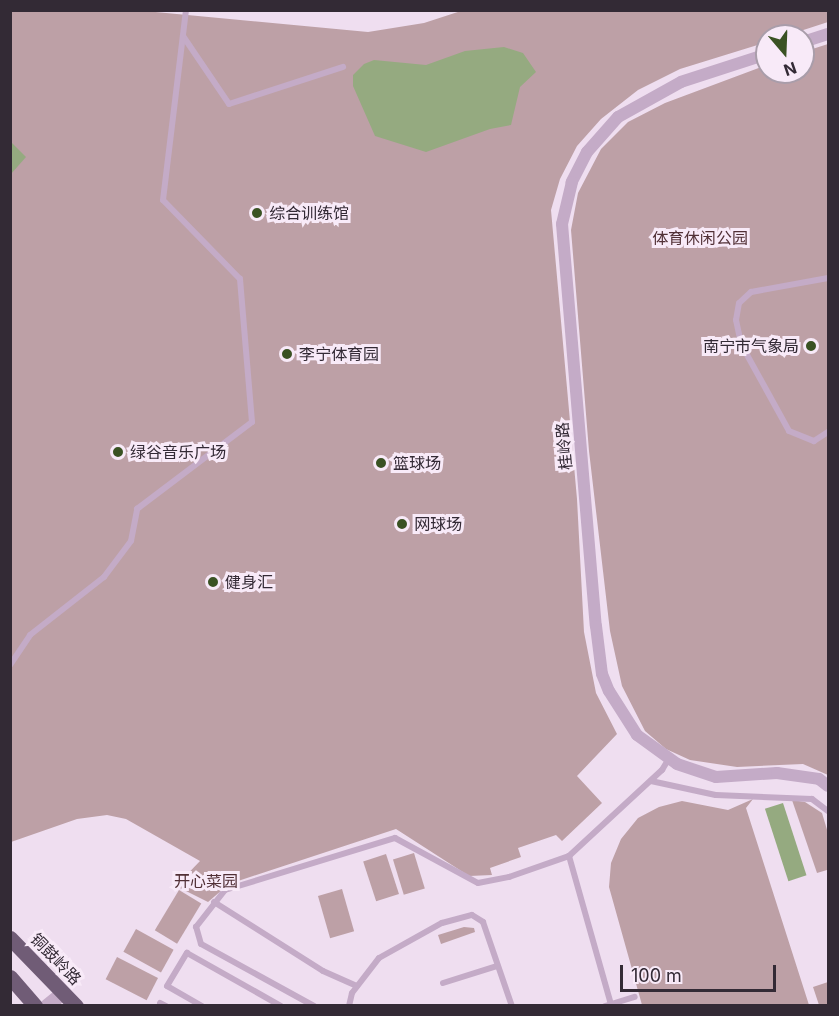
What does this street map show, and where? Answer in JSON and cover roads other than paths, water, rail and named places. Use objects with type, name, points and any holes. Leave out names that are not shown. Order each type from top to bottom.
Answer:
[{"type":"main road","name":"铜鼓岭路","points":[[10,938],[75,1005]]},
{"type":"main road","points":[[10,977],[35,1005]]},
{"type":"street","name":"桂岭路","points":[[755,58],[681,82],[618,117],[587,152],[572,182],[562,224],[602,674],[637,735],[668,760],[716,777],[777,773],[819,779],[828,786]]},
{"type":"street","points":[[46,1005],[63,993]]},
{"type":"lane","points":[[10,665],[30,635],[105,577],[131,541],[137,509],[252,422],[240,279],[163,200],[186,10]]},
{"type":"lane","points":[[183,36],[229,104],[343,67]]},
{"type":"lane","points":[[828,278],[750,292],[739,303],[736,320],[741,344],[789,430],[814,441],[828,432]]},
{"type":"lane","points":[[314,1005],[201,944],[196,927],[225,890],[395,838],[478,883],[509,878],[569,856],[651,781],[668,760]]},
{"type":"lane","points":[[651,781],[716,795],[812,799],[828,811]]},
{"type":"lane","points":[[569,856],[608,1005],[635,997]]},
{"type":"lane","points":[[214,902],[323,971],[357,986]]},
{"type":"lane","points":[[349,1005],[357,986],[379,958],[442,923],[471,915],[483,921],[512,1005]]},
{"type":"lane","points":[[202,1005],[167,986],[186,953],[281,1005]]},
{"type":"lane","points":[[443,983],[497,966]]},
{"type":"place","name":"综合训练馆","points":[[257,213]]},
{"type":"place","name":"南宁市气象局","points":[[811,346]]},
{"type":"place","name":"李宁体育园","points":[[287,354]]},
{"type":"place","name":"绿谷音乐广场","points":[[118,452]]},
{"type":"place","name":"篮球场","points":[[381,463]]},
{"type":"place","name":"网球场","points":[[402,524]]},
{"type":"place","name":"健身汇","points":[[213,582]]},
{"type":"park label","name":"体育休闲公园","points":[[700,238]]},
{"type":"park label","name":"开心菜园","points":[[206,881]]}]
